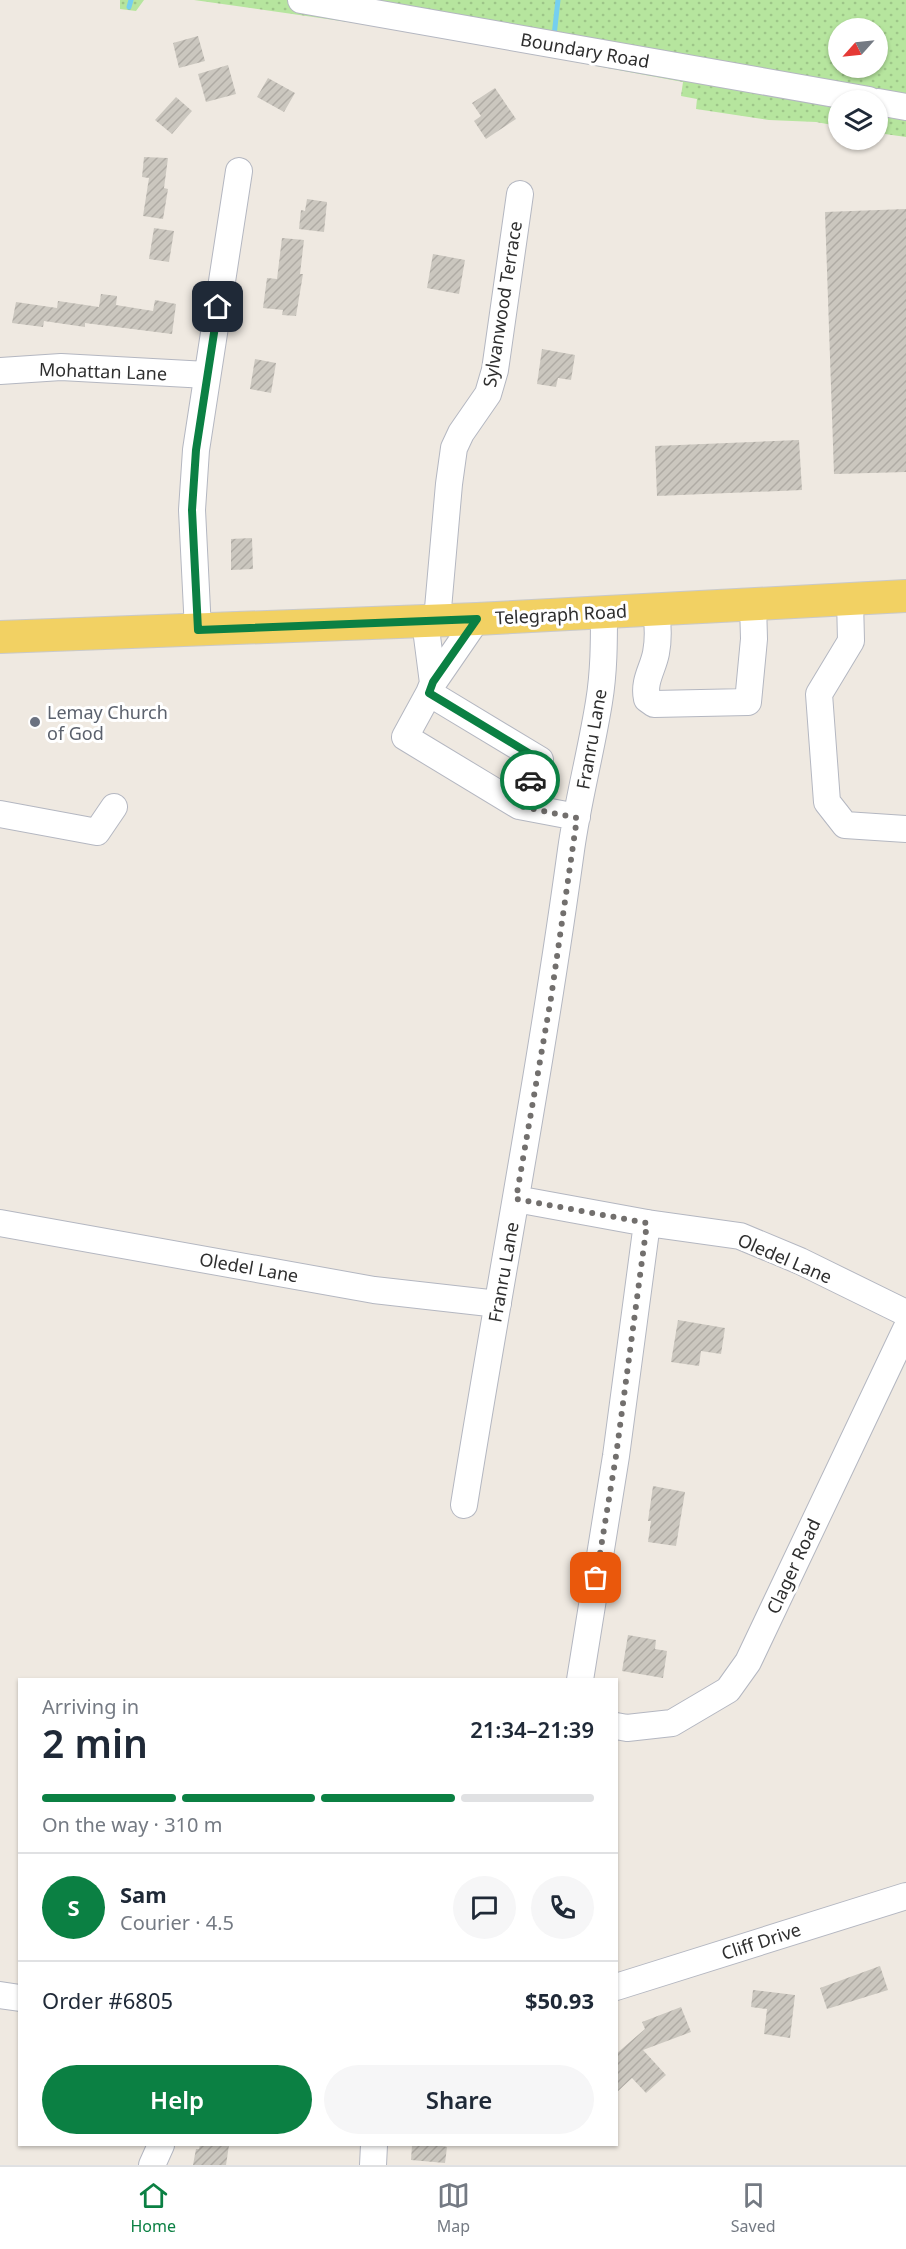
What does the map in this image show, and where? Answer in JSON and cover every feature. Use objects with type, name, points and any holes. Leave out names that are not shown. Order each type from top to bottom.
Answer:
[{"type":"main road","name":"Telegraph Road","points":[[0,637],[477,619],[906,596]]},
{"type":"street","name":"Boundary Road","points":[[301,0],[828,93]]},
{"type":"street","points":[[888,104],[906,107]]},
{"type":"street","points":[[198,630],[192,510],[196,450],[239,171]]},
{"type":"street","name":"Sylvanwood Terrace","points":[[431,688],[431,620],[454,448],[461,433],[488,394],[495,370],[520,194]]},
{"type":"street","name":"Mohattan Lane","points":[[0,371],[61,366],[207,375]]},
{"type":"street","points":[[850,599],[851,641],[819,694],[827,802],[845,825],[906,829]]},
{"type":"street","points":[[656,609],[659,632],[656,655],[647,676],[645,692],[647,699],[654,704],[748,702],[754,639],[753,604]]},
{"type":"street","name":"Franru Lane","points":[[464,1505],[551,998],[577,818],[599,701],[604,650],[604,612]]},
{"type":"street","points":[[477,619],[431,688],[405,737],[519,806],[577,818]]},
{"type":"street","points":[[431,688],[540,760],[519,806]]},
{"type":"street","points":[[0,814],[97,832],[114,807]]},
{"type":"street","name":"Oledel Lane","points":[[516,1199],[647,1223],[740,1236],[800,1261],[906,1313]]},
{"type":"street","name":"Oledel Lane","points":[[0,1223],[374,1290],[498,1304]]},
{"type":"street","points":[[580,1678],[616,1456],[647,1223]]},
{"type":"street","name":"Clager Road","points":[[618,1726],[627,1728],[672,1723],[728,1690],[748,1662],[906,1329]]},
{"type":"street","name":"Cliff Drive","points":[[618,1986],[906,1896]]},
{"type":"street","points":[[0,1995],[18,1998]]},
{"type":"street","points":[[152,2165],[161,2146]]},
{"type":"street","points":[[373,2165],[374,2146]]},
{"type":"green space","points":[[120,0],[144,0],[136,11],[120,9]]},
{"type":"green space","points":[[194,0],[906,0],[906,137],[888,134],[888,90],[828,90],[828,124],[769,120],[696,109],[697,99],[681,96],[683,82],[397,29]]},
{"type":"building","points":[[198,36],[205,61],[179,68],[173,43]]},
{"type":"building","points":[[228,65],[236,94],[206,102],[198,74]]},
{"type":"building","points":[[268,78],[295,93],[284,112],[257,97]]},
{"type":"building","points":[[495,88],[516,119],[486,139],[474,121],[481,116],[472,103]]},
{"type":"building","points":[[176,97],[192,111],[172,134],[155,120]]},
{"type":"building","points":[[144,157],[168,158],[164,188],[168,189],[163,219],[143,216],[149,178],[142,177]]},
{"type":"building","points":[[307,199],[327,202],[324,232],[299,229],[301,210],[305,211]]},
{"type":"building","points":[[906,209],[906,472],[834,474],[825,212]]},
{"type":"building","points":[[154,228],[174,231],[169,262],[149,259]]},
{"type":"building","points":[[282,238],[304,240],[300,274],[303,274],[296,316],[282,315],[283,310],[263,308],[267,278],[277,279]]},
{"type":"building","points":[[433,254],[465,260],[459,294],[427,288]]},
{"type":"building","points":[[101,294],[117,296],[116,305],[153,311],[155,300],[176,304],[172,334],[85,323],[85,327],[44,321],[43,327],[12,323],[16,302],[57,308],[58,301],[99,307]]},
{"type":"building","points":[[542,349],[575,355],[571,380],[558,378],[556,387],[537,384]]},
{"type":"building","points":[[255,359],[276,363],[271,393],[250,389]]},
{"type":"building","points":[[799,440],[802,490],[657,496],[655,446]]},
{"type":"building","points":[[252,538],[253,569],[231,570],[231,539]]},
{"type":"building","points":[[678,1320],[725,1328],[721,1354],[701,1351],[699,1366],[671,1362]]},
{"type":"building","points":[[653,1486],[685,1492],[676,1546],[648,1542],[651,1521],[648,1521]]},
{"type":"building","points":[[628,1635],[656,1640],[655,1649],[667,1651],[663,1678],[622,1671]]},
{"type":"building","points":[[880,1966],[888,1990],[827,2009],[820,1988]]},
{"type":"building","points":[[753,1990],[795,1995],[790,2038],[764,2034],[767,2009],[751,2007]]},
{"type":"building","points":[[681,2007],[691,2032],[643,2050],[666,2075],[646,2093],[632,2078],[618,2091],[618,2052],[645,2029],[642,2022]]},
{"type":"building","points":[[200,2146],[229,2146],[226,2165],[193,2165],[196,2149],[199,2149]]},
{"type":"building","points":[[412,2146],[447,2147],[445,2163],[411,2160]]},
{"type":"waterway","points":[[129,7],[131,0]]},
{"type":"waterway","points":[[554,36],[558,0]]},
{"type":"way so far","points":[[530,780],[519,806],[577,818],[551,998],[516,1199],[647,1223],[616,1456],[596,1578]]},
{"type":"place","name":"Lemay Church of God","points":[[35,722]]},
{"type":"route","points":[[218,307],[196,450],[192,510],[198,630],[477,619],[433,682],[429,693],[540,760],[530,780]]}]
